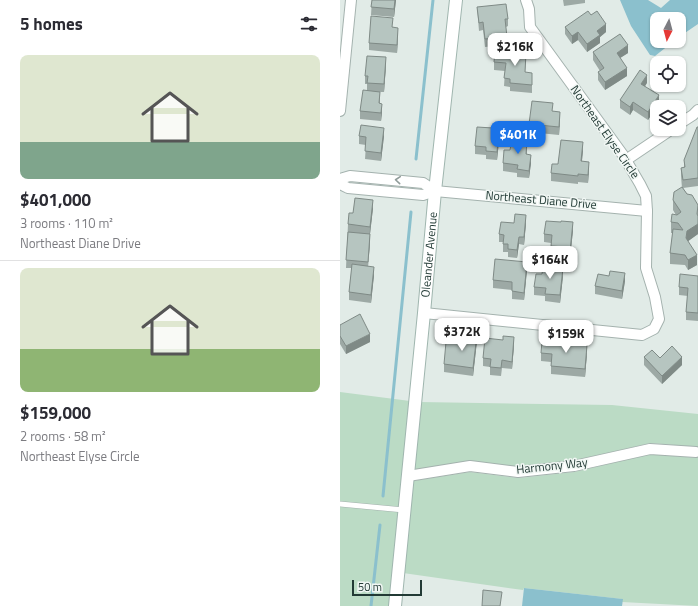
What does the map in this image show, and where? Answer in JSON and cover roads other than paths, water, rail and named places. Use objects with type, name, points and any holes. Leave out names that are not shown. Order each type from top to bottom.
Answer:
[{"type":"street","points":[[340,111],[351,0]]},
{"type":"street","name":"Oleander Avenue","points":[[395,606],[435,190],[456,0]]},
{"type":"street","name":"Northeast Elyse Circle","points":[[424,313],[642,334],[654,329],[659,319],[646,268],[646,196],[626,160],[530,27],[529,9],[526,0]]},
{"type":"street","points":[[686,120],[698,110]]},
{"type":"street","points":[[626,160],[662,136]]},
{"type":"street","points":[[340,179],[350,176],[423,183],[435,190]]},
{"type":"street","points":[[340,184],[348,188],[423,196],[435,190]]},
{"type":"street","name":"Northeast Diane Drive","points":[[435,190],[646,211]]},
{"type":"street","name":"Harmony Way","points":[[408,476],[470,466],[518,472],[574,466],[650,449],[696,452]]},
{"type":"lane","points":[[340,504],[404,510]]},
{"type":"water","points":[[620,0],[648,0],[661,8],[670,0],[698,0],[698,24],[686,32],[686,12],[650,12],[650,48],[665,48],[655,56],[650,55],[631,26]]},
{"type":"water","points":[[524,588],[623,599],[622,606],[522,606]]},
{"type":"waterway","points":[[416,159],[433,0]]},
{"type":"waterway","points":[[383,496],[411,212]]},
{"type":"waterway","points":[[371,606],[380,525]]}]
